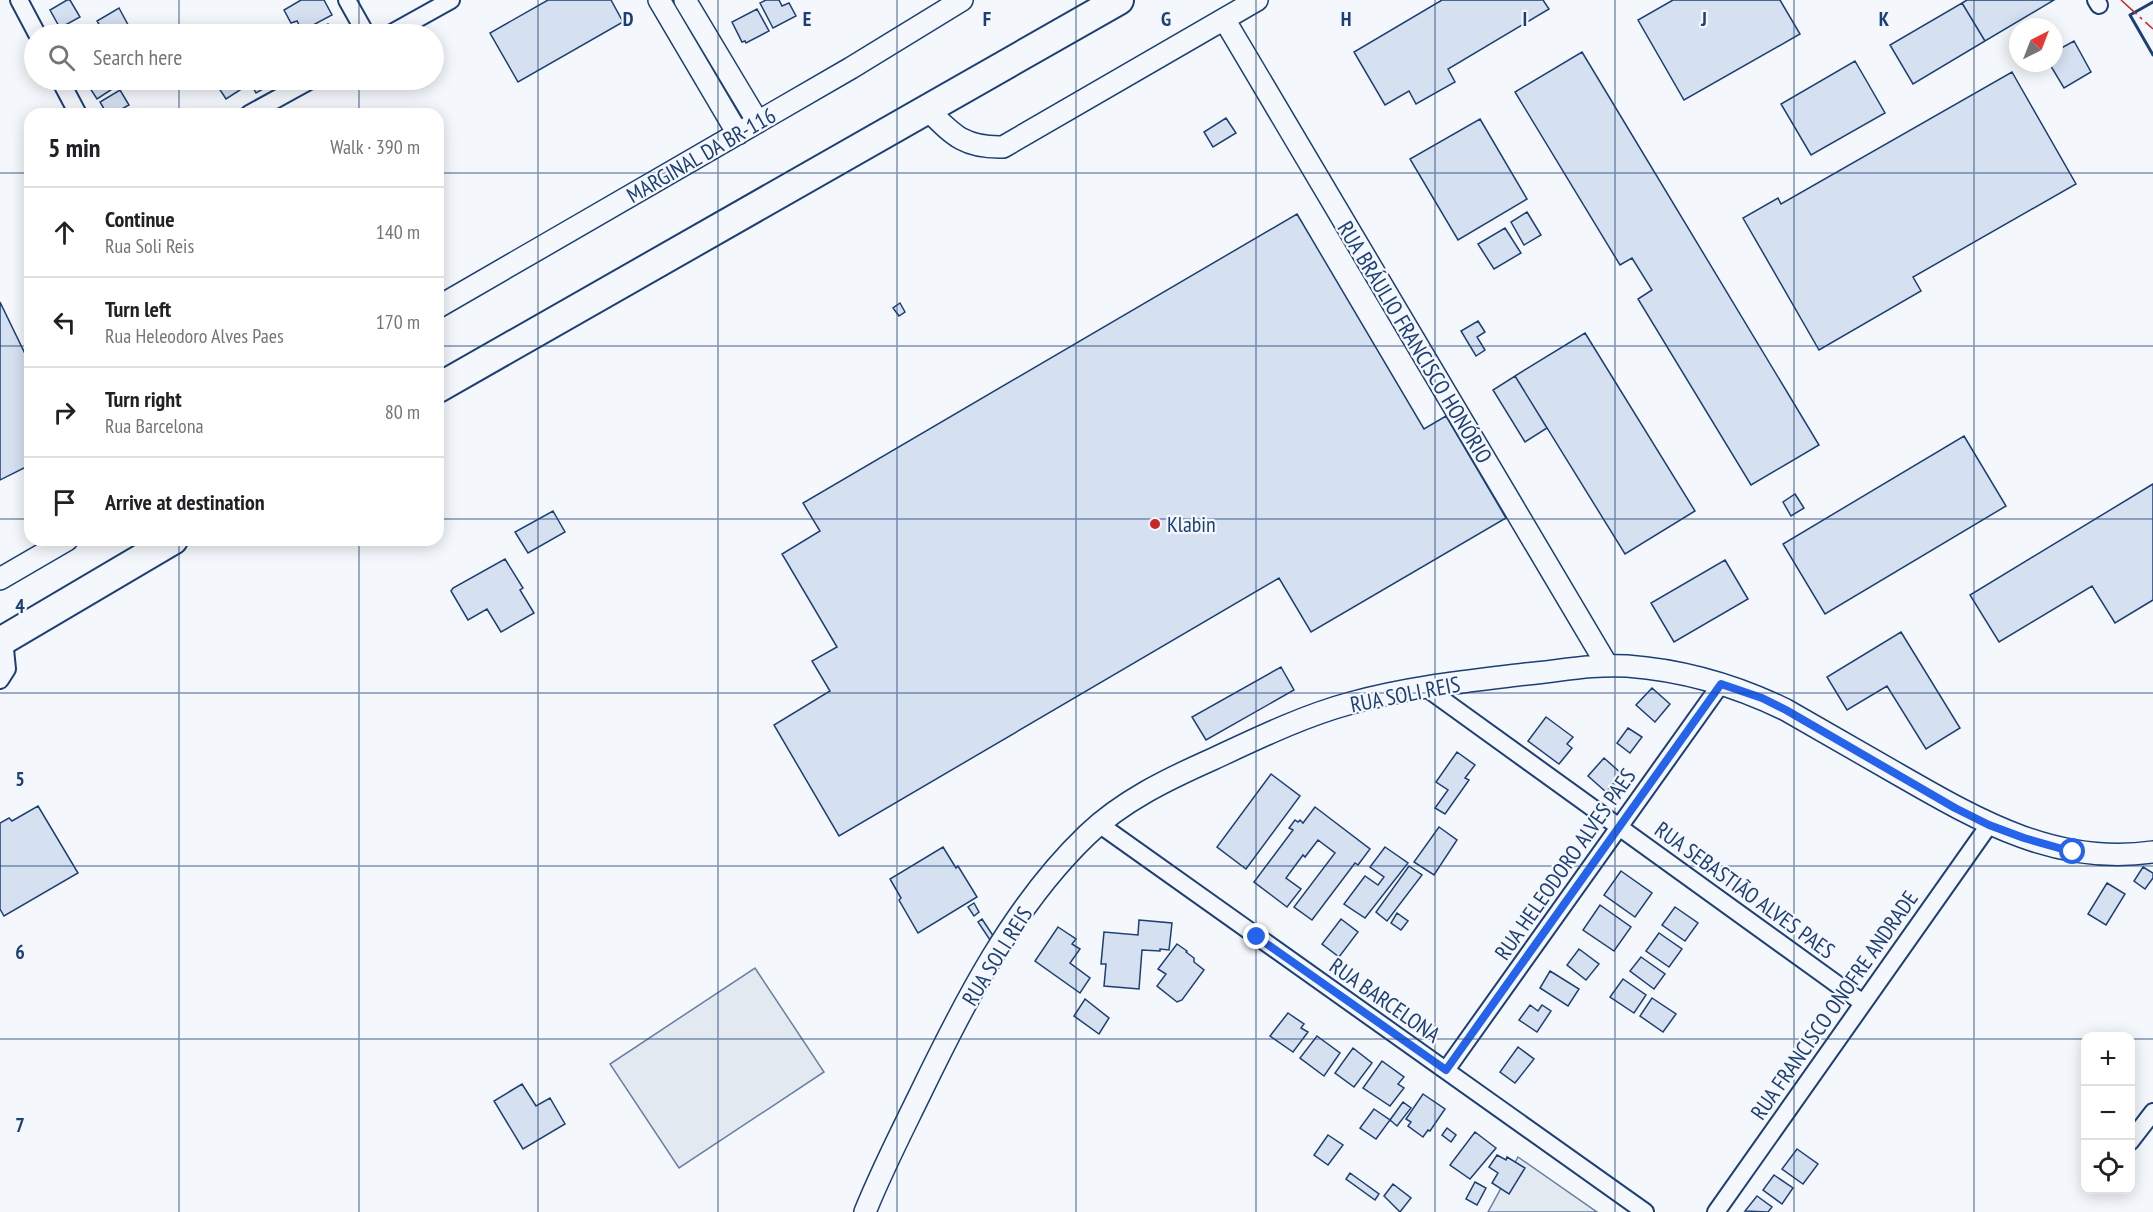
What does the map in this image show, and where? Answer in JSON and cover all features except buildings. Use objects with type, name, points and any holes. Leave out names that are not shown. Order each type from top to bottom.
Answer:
[{"type":"highway","points":[[444,385],[1119,0]]},
{"type":"highway","points":[[2,640],[163,546]]},
{"type":"street","points":[[19,0],[32,24]]},
{"type":"street","points":[[347,0],[360,24]]},
{"type":"street","points":[[408,24],[452,0]]},
{"type":"street","points":[[659,0],[738,134]]},
{"type":"street","points":[[685,0],[758,122]]},
{"type":"street","name":"MARGINAL DA BR-116","points":[[444,304],[738,134],[962,0]]},
{"type":"street","points":[[928,110],[944,126],[966,142],[982,148],[1003,147],[1257,0]]},
{"type":"street","name":"RUA BRÁULIO FRANCISCO HONÓRIO","points":[[1224,19],[1606,665]]},
{"type":"street","points":[[65,90],[75,108]]},
{"type":"street","points":[[260,108],[292,90]]},
{"type":"street","points":[[0,579],[58,546]]},
{"type":"street","points":[[0,680],[7,669],[2,640]]},
{"type":"street","name":"RUA SOLI REIS","points":[[865,1212],[942,1049],[999,947],[1059,864],[1099,824],[1159,784],[1250,742],[1348,704],[1425,687],[1606,665],[1661,670],[1721,684],[1762,698],[1955,808],[1989,825],[2024,838],[2073,852],[2098,855],[2153,852]]},
{"type":"street","name":"RUA HELEODORO ALVES PAES","points":[[1446,1070],[1721,684]]},
{"type":"street","name":"RUA SEBASTIÃO ALVES PAES","points":[[1425,687],[1863,1003]]},
{"type":"street","name":"RUA BARCELONA","points":[[1099,824],[1645,1212]]},
{"type":"street","name":"RUA FRANCISCO ONOFRE ANDRADE","points":[[1716,1212],[1989,825]]},
{"type":"street","points":[[2132,1140],[2153,1112]]},
{"type":"shaded area","points":[[755,968],[824,1072],[679,1168],[610,1064]]},
{"type":"shaded area","points":[[1518,1157],[1597,1212],[1488,1212]]},
{"type":"wall","points":[[2153,2],[2130,15],[2153,55]]},
{"type":"power","points":[[2121,0],[2153,29]]},
{"type":"place","name":"Klabin","points":[[1155,524]]},
{"type":"route","points":[[1257,937],[1446,1070],[1721,684],[1762,698],[1786,710],[1955,808],[1989,825],[2073,852]]}]
